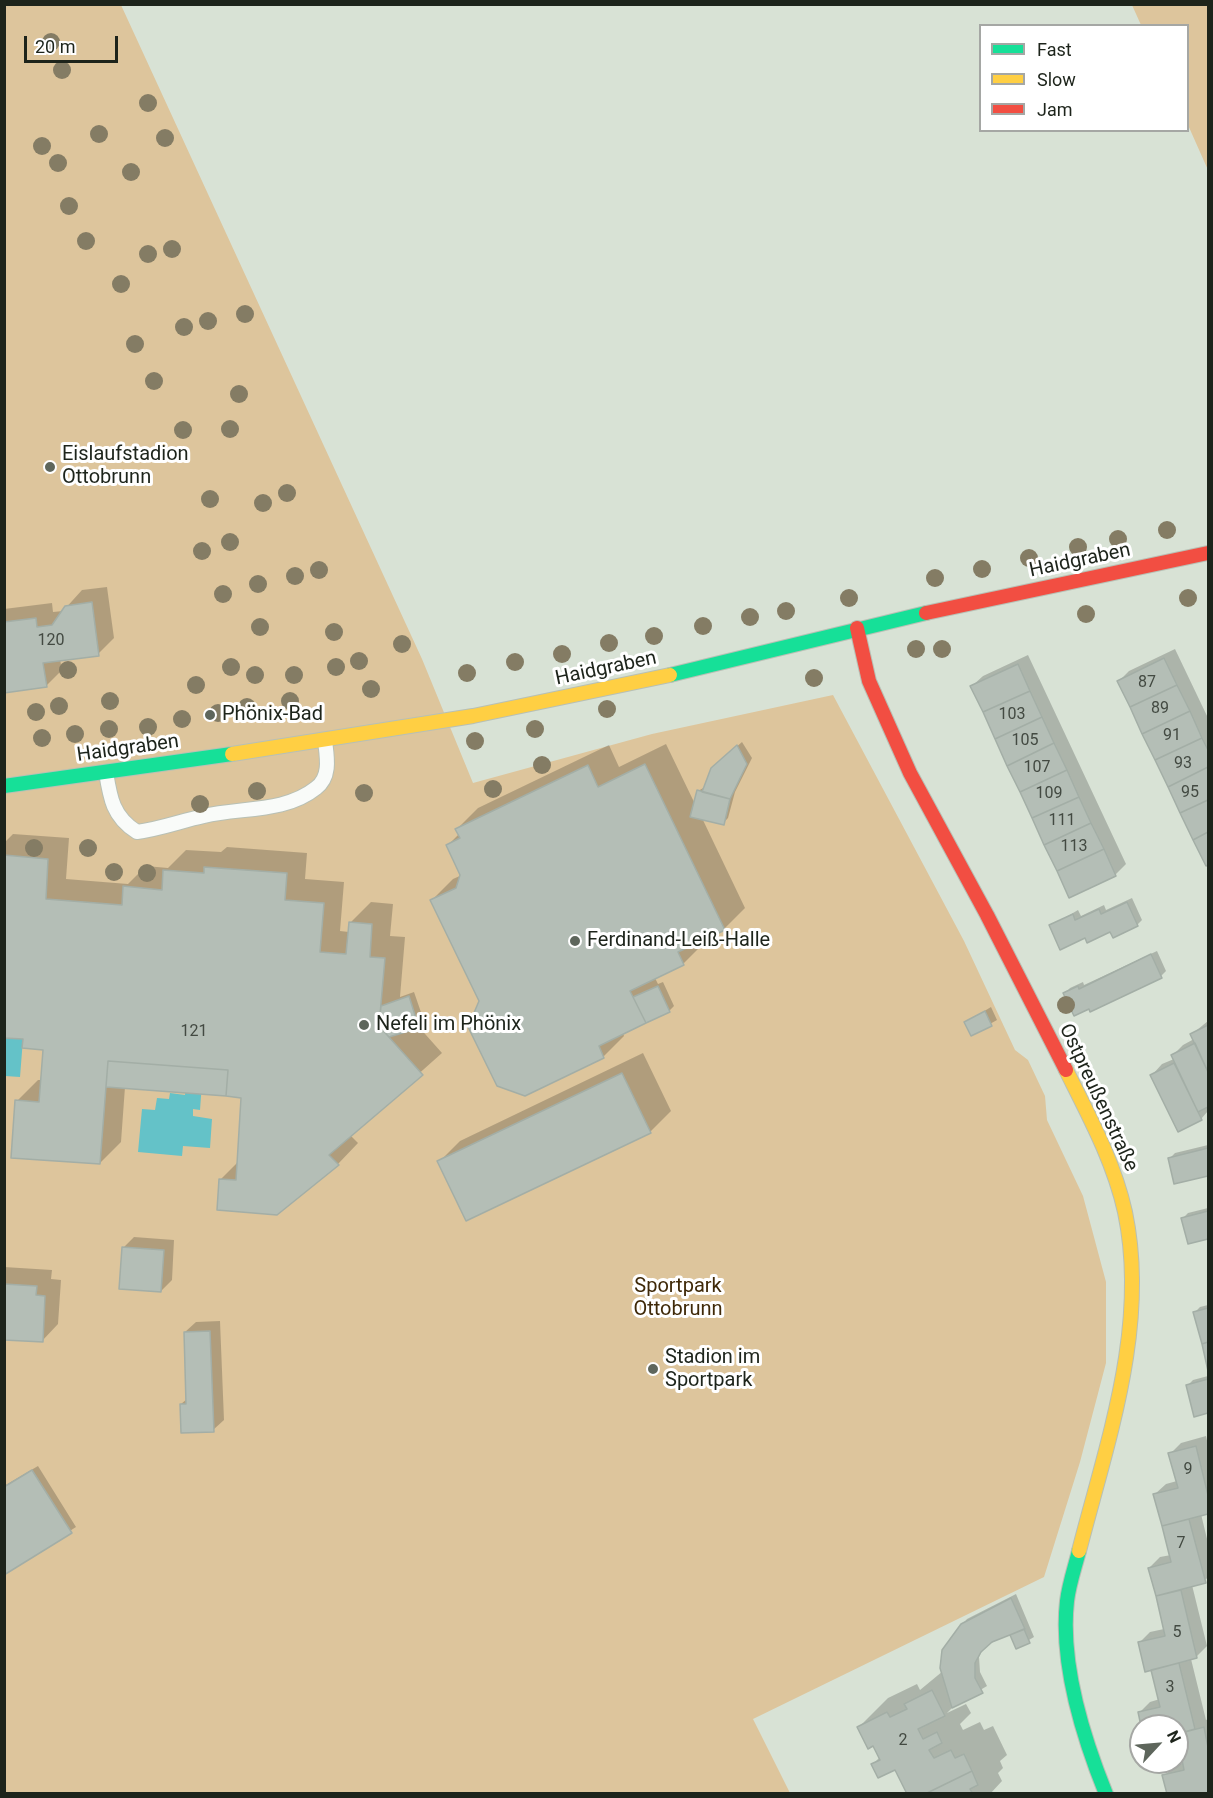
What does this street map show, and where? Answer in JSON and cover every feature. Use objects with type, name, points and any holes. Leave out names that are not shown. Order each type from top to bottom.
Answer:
[{"type":"street","name":"Haidgraben","points":[[4,786],[326,741],[473,716],[655,679],[857,628],[1209,553]]},
{"type":"street","name":"Ostpreußenstraße","points":[[857,628],[869,681],[910,773],[987,915],[1089,1116],[1111,1165],[1125,1212],[1132,1262],[1126,1366],[1067,1601],[1068,1646],[1077,1713],[1089,1753],[1106,1794]]},
{"type":"lane","points":[[105,772],[112,805],[122,822],[137,832],[163,829],[206,815],[258,809],[289,801],[317,788],[328,769],[326,741]]},
{"type":"green space","name":"Sportpark Ottobrunn","points":[[5,5],[121,5],[422,659],[473,783],[652,734],[833,695],[964,941],[1015,1050],[1028,1060],[1045,1096],[1047,1120],[1083,1196],[1106,1282],[1106,1363],[1080,1462],[1044,1577],[753,1719],[790,1793],[5,1793]]},
{"type":"green space","points":[[1132,5],[1208,5],[1208,170],[1189,127],[1189,24],[1141,24]]},
{"type":"water","points":[[4,1038],[23,1039],[20,1077],[5,1076]]},
{"type":"water","points":[[186,1081],[202,1082],[200,1110],[193,1109],[193,1116],[212,1119],[210,1148],[183,1146],[182,1156],[138,1152],[142,1109],[155,1110],[157,1098],[169,1099],[170,1093],[185,1095]]},
{"type":"building","points":[[92,602],[99,656],[43,663],[47,687],[4,693],[4,622],[36,618],[37,627],[52,625],[65,606]]},
{"type":"building","points":[[1164,658],[1177,685],[1130,707],[1117,681]]},
{"type":"building","points":[[1018,664],[1030,691],[983,712],[970,686]]},
{"type":"building","points":[[1177,685],[1190,711],[1142,734],[1130,707]]},
{"type":"building","points":[[1030,691],[1042,717],[995,739],[983,712]]},
{"type":"building","points":[[1190,711],[1202,738],[1155,760],[1142,734]]},
{"type":"building","points":[[1042,717],[1054,743],[1007,766],[995,739]]},
{"type":"building","points":[[1202,738],[1208,750],[1208,767],[1168,787],[1155,760]]},
{"type":"building","points":[[1054,743],[1067,770],[1020,792],[1007,766]]},
{"type":"building","points":[[737,745],[747,764],[730,799],[702,792],[711,768]]},
{"type":"building","name":"Ferdinand-Leiß-Halle","points":[[645,764],[725,930],[678,952],[684,965],[630,991],[646,1023],[599,1046],[604,1058],[525,1096],[497,1086],[468,1027],[479,1001],[430,900],[456,888],[460,875],[446,845],[460,838],[455,829],[588,765],[598,787]]},
{"type":"building","points":[[1208,767],[1208,800],[1180,813],[1168,787]]},
{"type":"building","points":[[1067,770],[1079,797],[1032,818],[1020,792]]},
{"type":"building","points":[[697,790],[730,799],[724,825],[690,817]]},
{"type":"building","points":[[1079,797],[1091,823],[1044,845],[1032,818]]},
{"type":"building","points":[[1208,800],[1208,832],[1193,840],[1180,813]]},
{"type":"building","points":[[1091,823],[1104,849],[1057,871],[1044,845]]},
{"type":"building","points":[[1208,832],[1208,865],[1206,866],[1193,840]]},
{"type":"building","points":[[1104,849],[1116,876],[1069,898],[1057,871]]},
{"type":"building","points":[[4,855],[48,859],[46,899],[122,905],[123,886],[162,890],[163,870],[204,873],[204,867],[287,873],[285,900],[324,903],[320,952],[346,954],[349,922],[372,924],[370,957],[385,958],[379,1026],[423,1075],[329,1155],[339,1165],[277,1215],[217,1210],[219,1179],[236,1180],[241,1098],[226,1096],[228,1070],[108,1061],[100,1164],[11,1158],[15,1100],[39,1102],[43,1050],[22,1048],[23,1039],[4,1038]]},
{"type":"building","points":[[1127,902],[1138,926],[1113,938],[1110,932],[1087,943],[1085,938],[1060,950],[1049,925],[1073,914],[1075,920],[1099,909],[1101,914]]},
{"type":"building","points":[[1151,954],[1162,978],[1090,1012],[1089,1009],[1074,1016],[1063,993],[1078,986],[1079,989]]},
{"type":"building","points":[[658,986],[670,1012],[646,1023],[633,997]]},
{"type":"building","points":[[409,996],[419,1028],[389,1037],[379,1026],[381,1006]]},
{"type":"building","points":[[985,1011],[992,1026],[971,1036],[964,1022]]},
{"type":"building","points":[[1208,1025],[1208,1072],[1190,1034]]},
{"type":"building","points":[[1195,1043],[1208,1072],[1208,1107],[1198,1112],[1171,1055]]},
{"type":"building","points":[[108,1061],[228,1070],[226,1096],[106,1087]]},
{"type":"building","points":[[1174,1063],[1202,1120],[1178,1132],[1150,1075]]},
{"type":"building","points":[[622,1073],[651,1133],[466,1221],[437,1161]]},
{"type":"building","points":[[1208,1148],[1208,1176],[1174,1184],[1168,1158]]},
{"type":"building","points":[[1208,1211],[1208,1239],[1188,1244],[1181,1218]]},
{"type":"building","points":[[122,1247],[164,1250],[161,1292],[119,1289]]},
{"type":"building","points":[[4,1284],[37,1286],[36,1295],[45,1296],[43,1342],[4,1340]]},
{"type":"building","points":[[1208,1308],[1208,1342],[1202,1344],[1193,1312]]},
{"type":"building","points":[[210,1331],[214,1432],[181,1433],[180,1404],[186,1404],[184,1332]]},
{"type":"building","points":[[1208,1342],[1208,1371],[1202,1344]]},
{"type":"building","points":[[1208,1379],[1208,1413],[1194,1417],[1186,1385]]},
{"type":"building","points":[[1196,1446],[1208,1495],[1208,1514],[1162,1526],[1153,1494],[1178,1488],[1168,1453]]},
{"type":"building","points":[[32,1470],[72,1533],[4,1575],[4,1487]]},
{"type":"building","points":[[1189,1519],[1206,1583],[1156,1596],[1148,1568],[1171,1562],[1162,1526]]},
{"type":"building","points":[[1181,1590],[1197,1658],[1145,1672],[1138,1642],[1165,1636],[1156,1596]]},
{"type":"building","points":[[1011,1598],[1025,1629],[992,1642],[981,1652],[975,1663],[975,1678],[983,1693],[952,1708],[940,1668],[942,1650],[961,1624]]},
{"type":"building","points":[[1024,1629],[1030,1643],[1016,1649],[1010,1635]]},
{"type":"building","points":[[1179,1663],[1195,1729],[1189,1731],[1189,1714],[1138,1714],[1138,1712],[1160,1707],[1151,1670]]},
{"type":"building","points":[[932,1690],[945,1716],[918,1729],[923,1739],[937,1732],[942,1743],[929,1750],[934,1758],[951,1750],[955,1758],[964,1754],[972,1771],[925,1794],[907,1794],[895,1770],[878,1778],[871,1764],[880,1760],[873,1746],[868,1749],[857,1727],[887,1712],[890,1717],[907,1709],[904,1704]]},
{"type":"building","points":[[1204,1727],[1208,1747],[1208,1794],[1167,1794],[1162,1775],[1189,1774],[1189,1731]]},
{"type":"building","points":[[972,1771],[978,1785],[970,1789],[973,1794],[925,1794]]},
{"type":"traffic: fast","points":[[670,675],[926,613]]},
{"type":"traffic: fast","points":[[4,786],[232,754]]},
{"type":"traffic: fast","points":[[1079,1551],[1067,1601],[1067,1649],[1075,1699],[1089,1749],[1106,1794]]},
{"type":"traffic: slow","points":[[232,754],[473,716],[670,675]]},
{"type":"traffic: slow","points":[[1066,1070],[1100,1140],[1114,1175],[1125,1212],[1131,1255],[1132,1298],[1122,1383],[1079,1551]]},
{"type":"traffic: jam","points":[[926,613],[1208,553]]},
{"type":"traffic: jam","points":[[857,628],[869,681],[910,773],[987,915],[1066,1070]]},
{"type":"place","name":"Eislaufstadion Ottobrunn","points":[[50,467]]},
{"type":"place","name":"Phönix-Bad","points":[[210,715]]},
{"type":"place","name":"Ferdinand-Leiß-Halle","points":[[575,941]]},
{"type":"place","name":"Nefeli im Phönix","points":[[364,1025]]},
{"type":"place","name":"Stadion im Sportpark","points":[[653,1369]]}]
